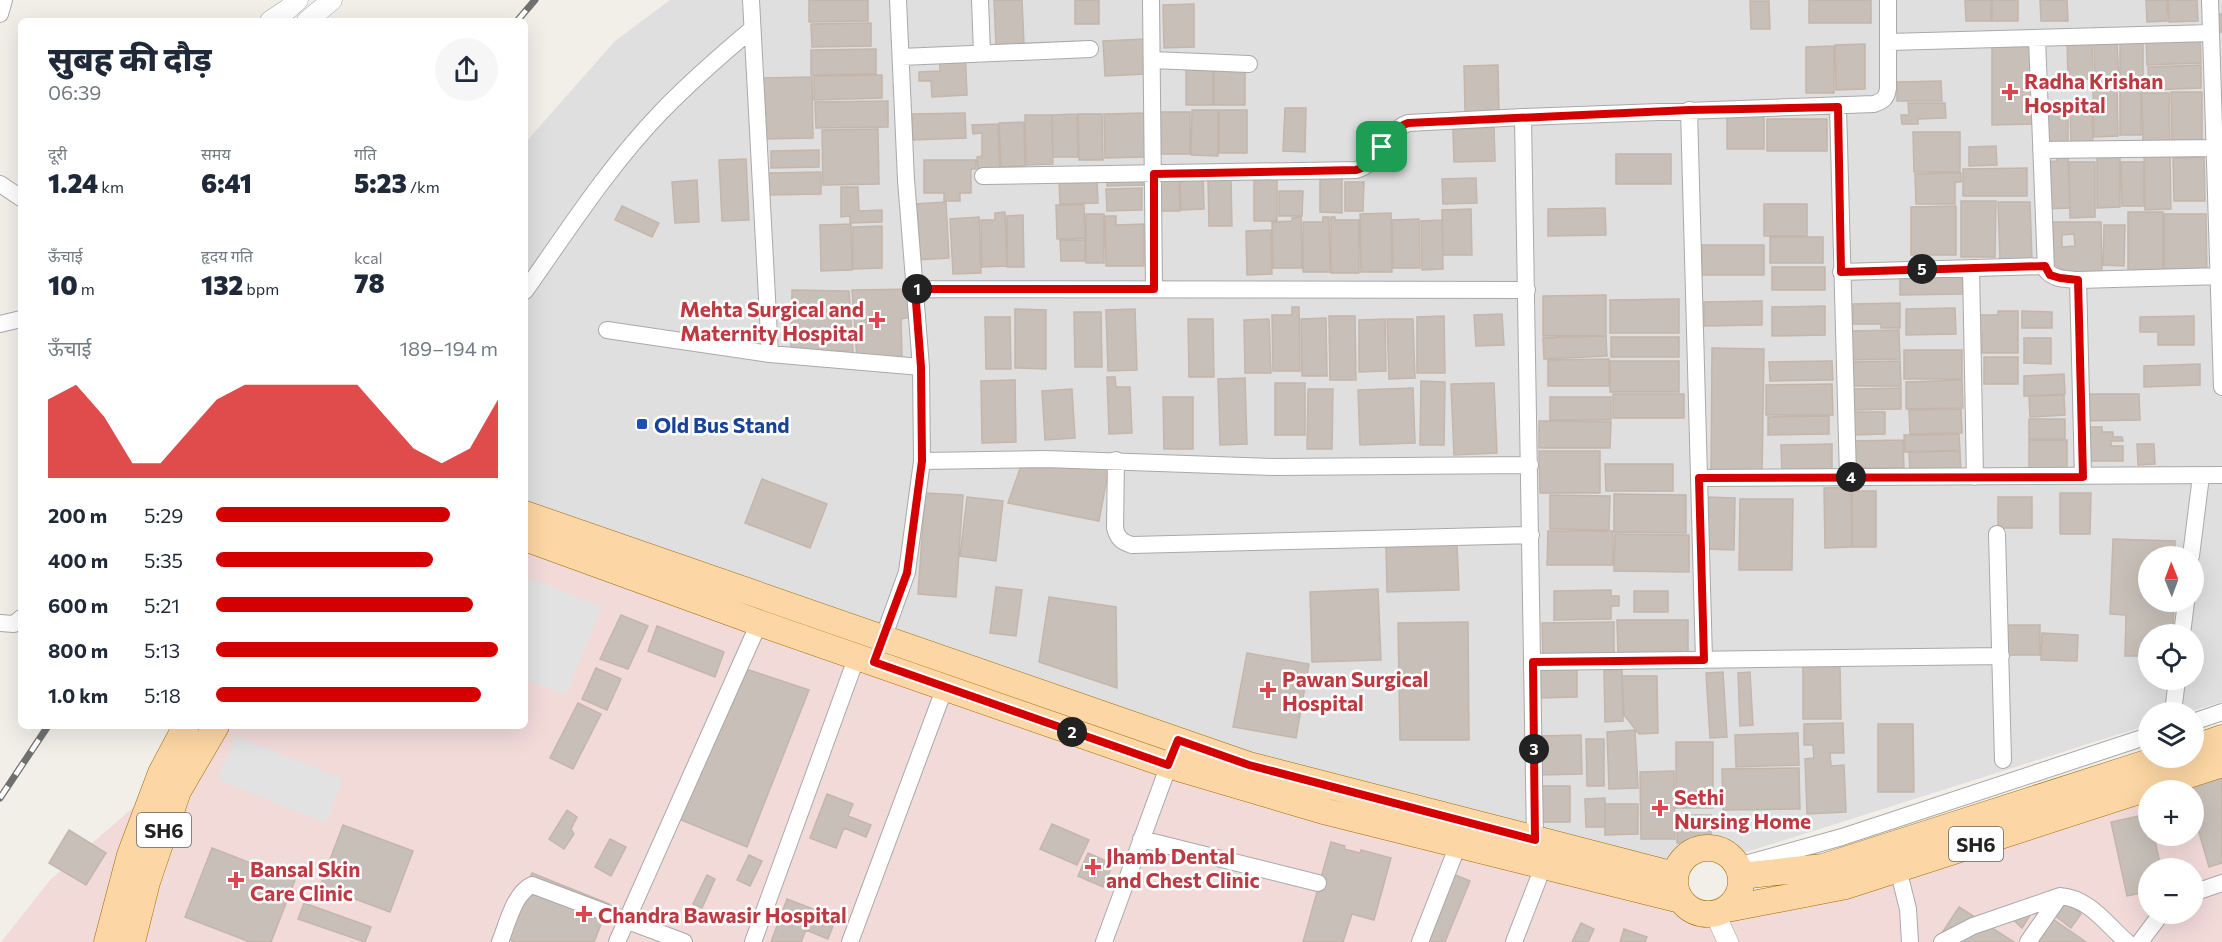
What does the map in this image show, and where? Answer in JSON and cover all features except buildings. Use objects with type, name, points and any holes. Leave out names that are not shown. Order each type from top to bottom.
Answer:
[{"type":"main road","points":[[528,515],[1249,765],[1675,875]]},
{"type":"main road","name":"SH6","points":[[528,539],[759,623],[1168,765],[1327,812],[1680,900],[1687,907],[1701,914],[1721,912],[1845,886],[2222,764]]},
{"type":"main road","name":"SH6","points":[[107,942],[130,855],[161,773],[184,729]]},
{"type":"main road","name":"SH6","points":[[132,942],[147,882],[178,791],[214,729]]},
{"type":"main road","points":[[2204,744],[2222,738]]},
{"type":"main road","name":"SH6","points":[[1739,871],[1823,867],[2138,766]]},
{"type":"main road","points":[[1680,900],[1675,875],[1679,864],[1690,854],[1701,849],[1715,849],[1726,853],[1739,871],[1741,888],[1736,900],[1721,912]]},
{"type":"street","points":[[0,14],[4,0]]},
{"type":"street","points":[[274,18],[298,0]]},
{"type":"street","points":[[311,18],[332,0]]},
{"type":"street","points":[[751,0],[770,354]]},
{"type":"street","points":[[753,942],[866,659],[884,639],[907,573],[922,461],[921,367],[906,180],[898,0]]},
{"type":"street","points":[[980,0],[982,53]]},
{"type":"street","points":[[1151,0],[1154,289]]},
{"type":"street","points":[[983,176],[1356,170],[1364,168],[1371,162],[1390,135],[1400,126],[1408,123],[1874,104],[1883,101],[1888,88],[1888,0]]},
{"type":"street","points":[[2210,0],[2211,33],[2217,77],[2215,148],[2222,387]]},
{"type":"street","points":[[528,287],[604,179],[660,114],[708,66],[752,28]]},
{"type":"street","points":[[1889,42],[2211,33]]},
{"type":"street","points":[[2037,38],[2045,266],[2050,275],[2078,280],[2220,277]]},
{"type":"street","points":[[901,57],[1090,49]]},
{"type":"street","points":[[1152,60],[1249,64]]},
{"type":"street","points":[[1838,107],[1848,477]]},
{"type":"street","points":[[1689,110],[1704,660]]},
{"type":"street","points":[[1523,117],[1535,840]]},
{"type":"street","points":[[2041,150],[2215,148]]},
{"type":"street","points":[[0,184],[18,196]]},
{"type":"street","points":[[1841,272],[2045,266]]},
{"type":"street","points":[[1971,268],[1976,477]]},
{"type":"street","points":[[2078,280],[2083,477]]},
{"type":"street","points":[[915,289],[1527,290]]},
{"type":"street","points":[[0,324],[18,320]]},
{"type":"street","points":[[607,330],[770,354],[921,367]]},
{"type":"street","points":[[922,461],[1116,460],[1275,467],[1530,465]]},
{"type":"street","points":[[1116,460],[1115,528],[1117,536],[1123,542],[1132,545],[1531,535]]},
{"type":"street","points":[[1699,478],[2222,475]]},
{"type":"street","points":[[2192,546],[2201,476]]},
{"type":"street","points":[[1997,534],[2003,760]]},
{"type":"street","points":[[0,623],[14,624],[18,621]]},
{"type":"street","points":[[617,942],[759,623]]},
{"type":"street","points":[[1533,662],[2001,656]]},
{"type":"street","points":[[850,942],[945,687]]},
{"type":"street","points":[[2204,718],[2222,712]]},
{"type":"street","points":[[1739,871],[2138,739]]},
{"type":"street","points":[[1104,942],[1178,740]]},
{"type":"street","points":[[1141,839],[1318,883]]},
{"type":"street","points":[[1420,942],[1458,845]]},
{"type":"street","points":[[1514,942],[1544,867]]},
{"type":"street","points":[[1898,869],[1908,909],[1910,942]]},
{"type":"street","points":[[2204,889],[2222,883]]},
{"type":"street","points":[[500,942],[518,898],[525,888],[532,885],[684,942]]},
{"type":"street","points":[[1942,942],[1973,926],[2060,896],[2083,901],[2119,939]]},
{"type":"street","points":[[2028,942],[2060,896]]},
{"type":"street","points":[[1721,912],[1726,941]]},
{"type":"street","points":[[2140,942],[2154,924]]},
{"type":"shaded area","points":[[670,0],[2222,0],[2222,702],[2204,707],[2204,702],[2138,702],[2138,728],[1728,858],[1616,860],[1471,828],[528,522],[528,140],[615,41]]},
{"type":"shaded area","points":[[528,547],[1584,884],[1696,915],[1800,903],[2138,799],[2138,846],[2204,846],[2204,780],[2199,780],[2222,773],[2222,942],[1,942],[51,879],[214,737],[219,729],[528,729]]},
{"type":"shaded area","points":[[528,577],[602,607],[566,695],[528,680]]},
{"type":"shaded area","points":[[236,736],[343,779],[326,823],[218,780]]},
{"type":"railway","points":[[520,18],[535,0]]},
{"type":"railway","points":[[0,798],[46,729]]},
{"type":"place","name":"Radha Krishan Hospital","points":[[2010,92]]},
{"type":"place","name":"Mehta Surgical and Maternity Hospital","points":[[877,320]]},
{"type":"place","name":"Old Bus Stand","points":[[642,424]]},
{"type":"place","name":"Pawan Surgical Hospital","points":[[1268,690]]},
{"type":"place","name":"Sethi Nursing Home","points":[[1660,808]]},
{"type":"place","name":"Jhamb Dental and Chest Clinic","points":[[1093,867]]},
{"type":"place","name":"Bansal Skin Care Clinic","points":[[236,880]]},
{"type":"place","name":"Chandra Bawasir Hospital","points":[[584,914]]},
{"type":"route","points":[[1838,107],[1841,272],[2045,266],[2050,275],[2078,280],[2083,477],[1699,478],[1704,660],[1533,662],[1535,840],[1249,765],[1178,740],[1168,765],[874,662],[907,573],[922,461],[921,367],[915,289],[1154,289],[1154,174],[1356,170],[1364,168],[1371,162],[1382,147],[1390,135],[1400,126],[1408,123],[1689,110],[1838,107]]}]
